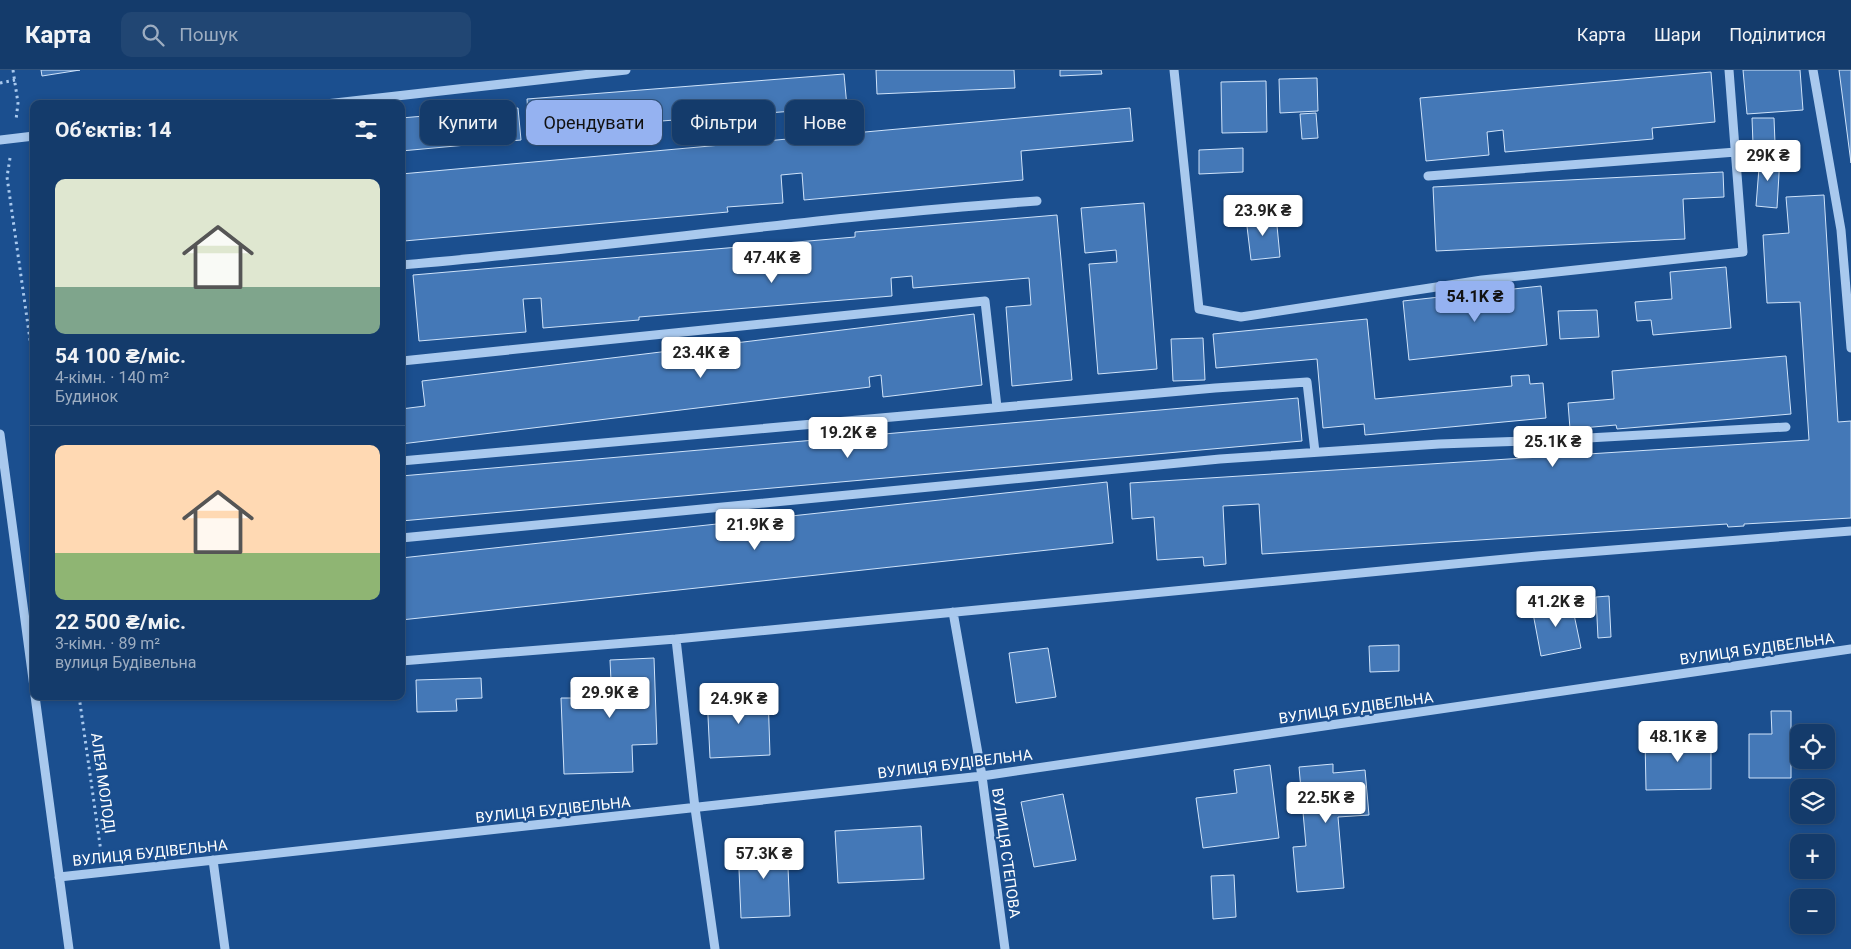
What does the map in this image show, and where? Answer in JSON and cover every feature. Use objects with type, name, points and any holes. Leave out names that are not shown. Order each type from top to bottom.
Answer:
[{"type":"street","points":[[366,100],[626,70]]},
{"type":"street","points":[[1174,70],[1199,309],[1241,317],[1482,280],[1743,252],[1729,70]]},
{"type":"street","points":[[1813,70],[1841,230],[1851,348]]},
{"type":"street","points":[[0,140],[30,137]]},
{"type":"street","points":[[1428,176],[1736,152]]},
{"type":"street","points":[[405,265],[496,257],[927,209],[1037,201]]},
{"type":"street","points":[[405,361],[985,300],[997,407]]},
{"type":"street","points":[[405,461],[1214,388],[1307,382],[1315,452]]},
{"type":"street","points":[[405,538],[1220,459],[1439,444],[1552,440],[1786,426]]},
{"type":"street","points":[[0,434],[2,462],[30,659]]},
{"type":"street","points":[[405,661],[676,639],[1527,557],[1851,531]]},
{"type":"street","name":"ВУЛИЦЯ СТЕПОВА","points":[[954,612],[982,776],[1005,949]]},
{"type":"street","points":[[676,639],[715,949]]},
{"type":"street","name":"ВУЛИЦЯ БУДІВЕЛЬНА","points":[[59,877],[982,776],[1851,649]]},
{"type":"street","points":[[36,700],[69,949]]},
{"type":"street","points":[[213,860],[225,949]]},
{"type":"path","points":[[13,70],[18,103],[7,178],[30,340]]},
{"type":"path","points":[[0,83],[15,80]]},
{"type":"path","name":"АЛЕЯ МОЛОДІ","points":[[80,700],[104,872]]},
{"type":"building","points":[[41,70],[80,70],[42,76]]},
{"type":"building","points":[[876,70],[1014,70],[1015,88],[877,94]]},
{"type":"building","points":[[1060,70],[1101,70],[1102,74],[1060,76]]},
{"type":"building","points":[[1743,70],[1800,70],[1803,110],[1747,114]]},
{"type":"building","points":[[1839,70],[1851,70],[1851,163]]},
{"type":"building","points":[[1711,72],[1715,122],[1652,128],[1653,139],[1505,152],[1503,130],[1487,132],[1489,155],[1426,161],[1420,98]]},
{"type":"building","points":[[844,74],[846,100],[785,100],[785,112],[775,112],[775,100],[672,100],[672,120],[662,121],[662,100],[527,99]]},
{"type":"building","points":[[1317,78],[1318,111],[1280,113],[1279,79]]},
{"type":"building","points":[[1266,81],[1267,132],[1222,133],[1221,82]]},
{"type":"building","points":[[516,108],[518,108],[521,140],[516,140]]},
{"type":"building","points":[[1130,108],[1133,141],[1021,151],[1023,180],[804,200],[802,173],[781,175],[783,203],[727,207],[728,212],[405,241],[405,174],[721,145],[775,145],[775,140],[785,139],[785,145],[864,145],[864,132]]},
{"type":"building","points":[[1316,113],[1318,138],[1302,139],[1300,114]]},
{"type":"building","points":[[420,116],[420,145],[466,145],[405,151],[405,118]]},
{"type":"building","points":[[1752,118],[1774,118],[1775,143],[1753,144]]},
{"type":"building","points":[[1243,148],[1243,172],[1199,174],[1199,150]]},
{"type":"building","points":[[1760,155],[1780,157],[1777,208],[1756,206]]},
{"type":"building","points":[[1723,172],[1724,197],[1683,199],[1685,239],[1436,251],[1433,187]]},
{"type":"building","points":[[1824,195],[1838,422],[1851,421],[1851,518],[1744,524],[1744,526],[1728,527],[1727,524],[1262,554],[1259,504],[1223,506],[1226,564],[1204,566],[1203,557],[1157,560],[1154,517],[1132,519],[1130,483],[1809,440],[1800,302],[1767,303],[1763,235],[1789,233],[1786,197]]},
{"type":"building","points":[[1144,203],[1157,369],[1098,374],[1089,264],[1117,262],[1116,250],[1085,253],[1081,208]]},
{"type":"building","points":[[1057,215],[1072,380],[1012,386],[1006,307],[1031,305],[1029,278],[913,288],[912,276],[891,278],[892,296],[639,317],[639,320],[543,328],[541,298],[523,299],[526,332],[419,341],[413,275],[855,237],[855,232]]},
{"type":"building","points":[[1276,215],[1280,257],[1251,260],[1246,218]]},
{"type":"building","points":[[1726,267],[1731,328],[1653,335],[1651,320],[1637,321],[1635,302],[1672,299],[1670,272]]},
{"type":"building","points":[[1541,286],[1547,345],[1409,360],[1403,301]]},
{"type":"building","points":[[1597,310],[1599,337],[1560,339],[1558,311]]},
{"type":"building","points":[[974,314],[982,385],[883,397],[881,375],[869,377],[870,387],[405,444],[405,408],[425,406],[422,381]]},
{"type":"building","points":[[1367,319],[1375,399],[1512,386],[1511,376],[1529,375],[1530,384],[1543,383],[1546,418],[1365,435],[1364,424],[1323,428],[1317,359],[1216,368],[1213,334]]},
{"type":"building","points":[[1203,338],[1205,380],[1173,381],[1171,339]]},
{"type":"building","points":[[1786,356],[1791,414],[1617,429],[1616,425],[1570,429],[1568,403],[1614,399],[1612,371]]},
{"type":"building","points":[[1298,398],[1302,441],[405,521],[405,476]]},
{"type":"building","points":[[1107,482],[1113,543],[405,620],[405,558]]},
{"type":"building","points":[[1609,596],[1611,637],[1598,638],[1596,597]]},
{"type":"building","points":[[1571,600],[1581,648],[1541,656],[1532,608]]},
{"type":"building","points":[[1399,645],[1399,671],[1370,672],[1369,646]]},
{"type":"building","points":[[1048,648],[1056,697],[1016,703],[1009,653]]},
{"type":"building","points":[[654,658],[657,744],[632,745],[633,772],[564,774],[561,698],[572,698],[571,682],[611,681],[610,660]]},
{"type":"building","points":[[481,678],[482,698],[456,699],[457,711],[417,712],[416,680]]},
{"type":"building","points":[[768,693],[770,755],[710,758],[707,696]]},
{"type":"building","points":[[1771,711],[1791,711],[1791,778],[1749,778],[1749,734],[1772,734]]},
{"type":"building","points":[[1711,737],[1711,789],[1646,790],[1645,738]]},
{"type":"building","points":[[1333,764],[1333,773],[1365,770],[1369,815],[1338,817],[1344,888],[1297,892],[1293,847],[1306,846],[1299,767]]},
{"type":"building","points":[[1270,765],[1279,838],[1203,848],[1196,798],[1237,793],[1234,770]]},
{"type":"building","points":[[1063,794],[1076,860],[1034,867],[1021,802]]},
{"type":"building","points":[[921,826],[924,879],[838,883],[835,831]]},
{"type":"building","points":[[787,843],[790,916],[741,918],[738,845]]},
{"type":"building","points":[[1234,875],[1236,917],[1213,919],[1211,876]]}]
